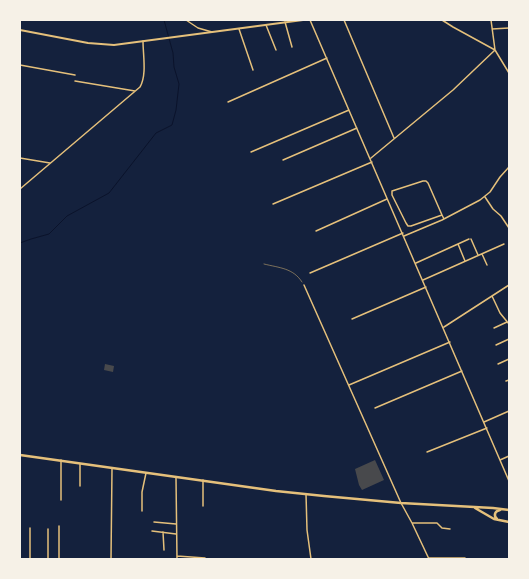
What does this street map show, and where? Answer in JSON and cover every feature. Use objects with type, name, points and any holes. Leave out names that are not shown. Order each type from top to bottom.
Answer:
[{"type":"main road","points":[[20,455],[306,494],[401,503],[509,510]]},
{"type":"main road","points":[[474,508],[490,518],[509,522]]},
{"type":"main road","points":[[499,520],[496,518],[495,514],[496,511],[500,510]]},
{"type":"street","points":[[186,20],[198,28],[214,32]]},
{"type":"street","points":[[20,30],[99,44],[117,44],[143,42],[303,20]]},
{"type":"street","points":[[310,20],[509,480]]},
{"type":"street","points":[[344,20],[394,138]]},
{"type":"street","points":[[442,20],[495,50]]},
{"type":"street","points":[[491,20],[495,50],[509,73]]},
{"type":"street","points":[[285,22],[292,47]]},
{"type":"street","points":[[266,25],[276,50]]},
{"type":"street","points":[[492,29],[509,28]]},
{"type":"street","points":[[239,29],[253,70]]},
{"type":"street","points":[[20,188],[135,91],[141,84],[144,77],[143,42]]},
{"type":"street","points":[[371,158],[453,90],[495,50]]},
{"type":"street","points":[[228,102],[327,58]]},
{"type":"street","points":[[20,65],[75,74]]},
{"type":"street","points":[[75,81],[135,91]]},
{"type":"street","points":[[251,152],[349,110]]},
{"type":"street","points":[[283,160],[357,128]]},
{"type":"street","points":[[20,158],[50,163]]},
{"type":"street","points":[[273,204],[372,162]]},
{"type":"street","points":[[404,236],[474,204],[490,192],[509,167]]},
{"type":"street","points":[[442,215],[408,226],[392,194],[392,191],[426,181],[444,219]]},
{"type":"street","points":[[485,196],[509,228]]},
{"type":"street","points":[[316,231],[388,199]]},
{"type":"street","points":[[310,273],[402,233]]},
{"type":"street","points":[[416,263],[470,239],[478,255]]},
{"type":"street","points":[[458,244],[465,261]]},
{"type":"street","points":[[422,280],[504,244]]},
{"type":"street","points":[[482,254],[487,265]]},
{"type":"street","points":[[304,285],[401,503],[429,559],[465,558]]},
{"type":"street","points":[[443,328],[509,285]]},
{"type":"street","points":[[352,319],[426,287]]},
{"type":"street","points":[[492,296],[500,313],[508,323],[494,328]]},
{"type":"street","points":[[496,345],[509,339]]},
{"type":"street","points":[[349,385],[450,342]]},
{"type":"street","points":[[498,364],[509,359]]},
{"type":"street","points":[[375,408],[462,371]]},
{"type":"street","points":[[484,422],[509,411]]},
{"type":"street","points":[[427,452],[487,428]]},
{"type":"street","points":[[500,460],[509,456]]},
{"type":"street","points":[[61,460],[61,500]]},
{"type":"street","points":[[80,463],[80,486]]},
{"type":"street","points":[[111,559],[112,467]]},
{"type":"street","points":[[142,510],[142,493],[146,472]]},
{"type":"street","points":[[176,476],[177,559]]},
{"type":"street","points":[[202,480],[203,506]]},
{"type":"street","points":[[306,494],[307,531],[311,559]]},
{"type":"street","points":[[154,522],[176,524]]},
{"type":"street","points":[[412,523],[434,523],[438,524],[442,528],[450,528]]},
{"type":"street","points":[[59,526],[59,559]]},
{"type":"street","points":[[30,528],[30,559]]},
{"type":"street","points":[[48,529],[48,559]]},
{"type":"street","points":[[152,531],[176,534]]},
{"type":"street","points":[[163,532],[164,550]]},
{"type":"street","points":[[177,556],[205,558]]},
{"type":"path","points":[[264,264],[294,272],[304,285]]},
{"type":"building","points":[[105,364],[114,366],[113,372],[104,370]]},
{"type":"building","points":[[375,460],[384,480],[362,490],[359,485],[355,469]]},
{"type":"waterway","points":[[20,243],[49,234],[67,216],[109,193],[156,133],[172,125],[176,110],[179,84],[174,67],[173,53],[164,20]]}]
